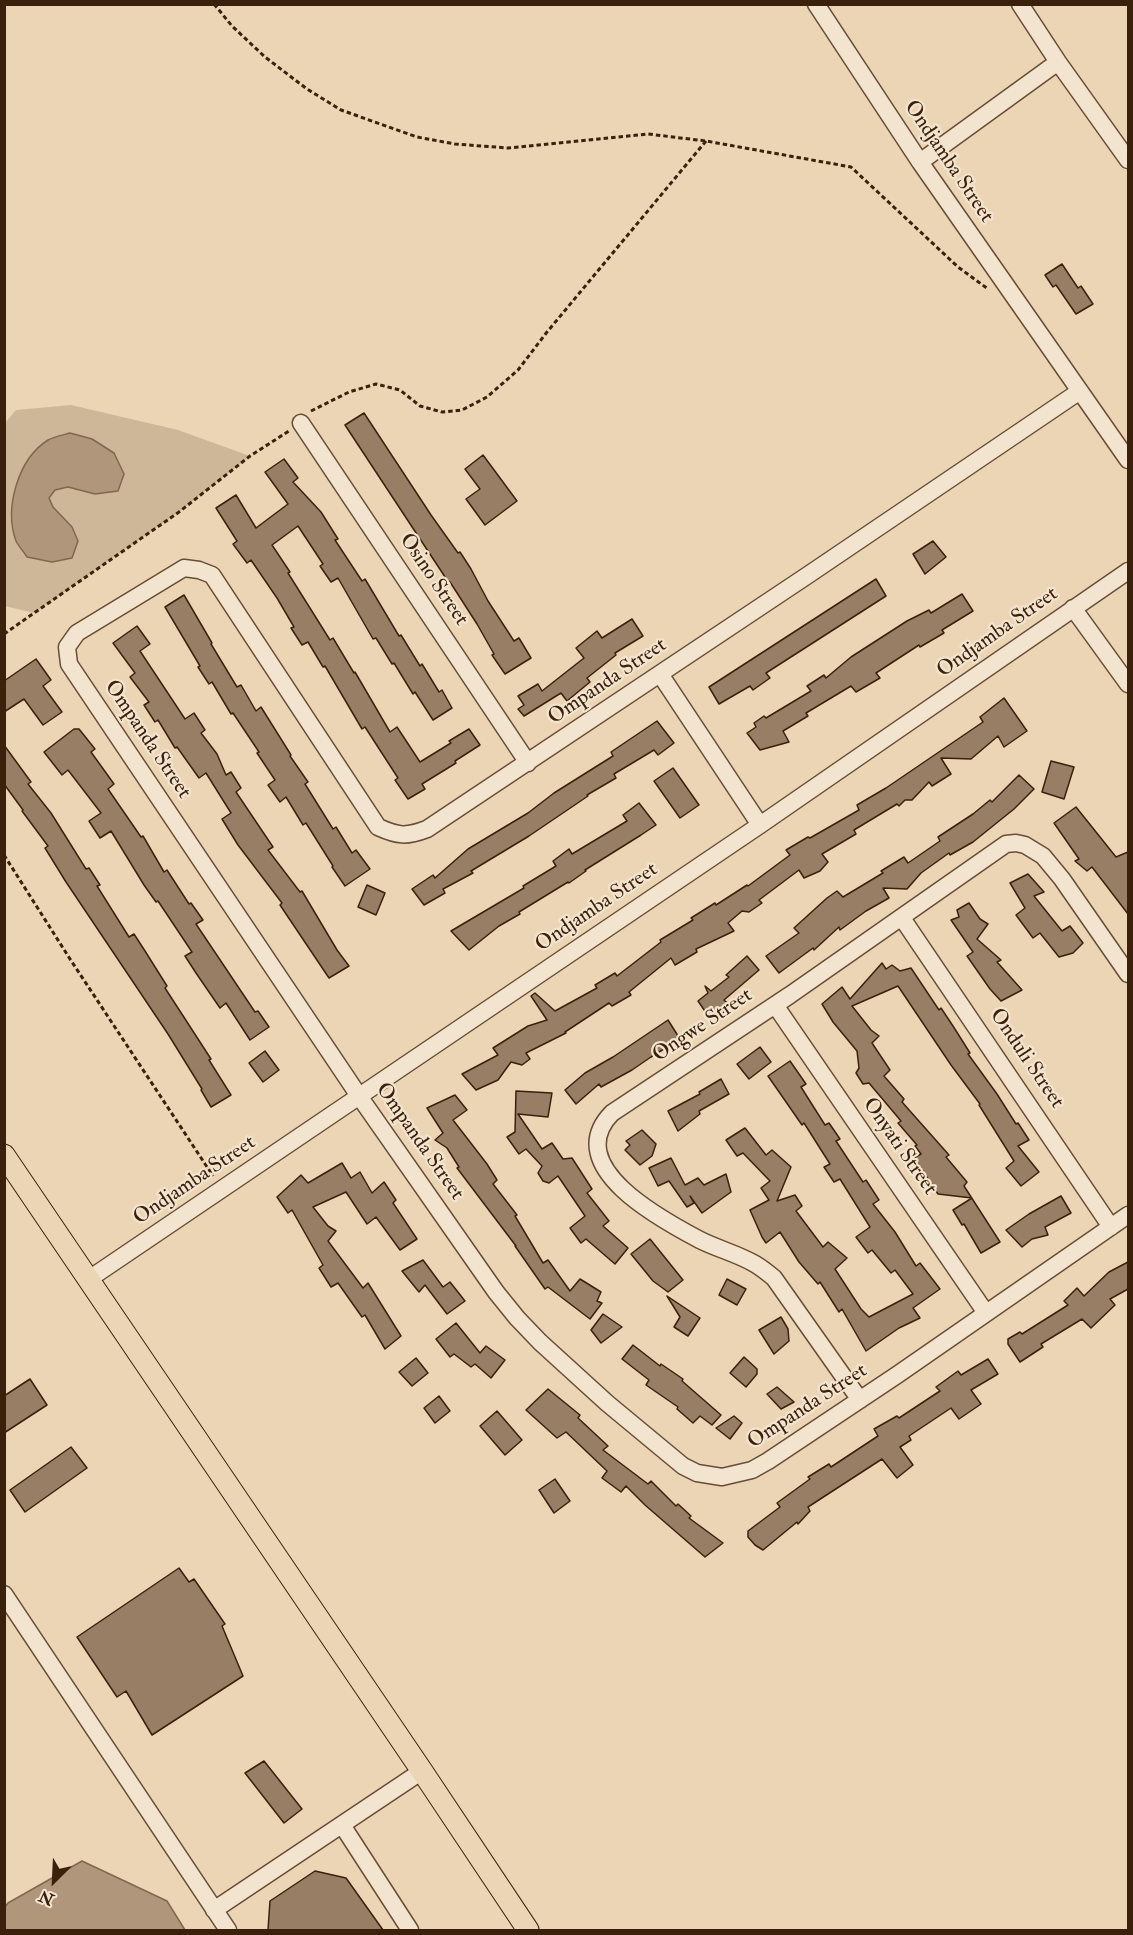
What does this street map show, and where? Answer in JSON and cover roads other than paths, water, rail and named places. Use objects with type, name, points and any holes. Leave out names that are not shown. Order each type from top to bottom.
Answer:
[{"type":"main road","points":[[4,1155],[528,1930]]},
{"type":"street","name":"Ondjamba Street","points":[[816,4],[920,162],[1080,391],[1124,442],[1128,460]]},
{"type":"street","points":[[1020,4],[1128,160]]},
{"type":"street","points":[[920,162],[1058,62]]},
{"type":"street","name":"Ompanda Street","points":[[1080,391],[528,763],[427,829],[411,835],[394,834],[378,827],[212,575],[184,568],[77,633],[67,647],[69,664],[359,1096],[496,1292],[540,1342],[607,1403],[683,1466],[697,1473],[723,1477],[752,1470],[768,1461],[1128,1215]]},
{"type":"street","name":"Osino Street","points":[[301,423],[528,763]]},
{"type":"street","name":"Ondjamba Street","points":[[89,1279],[760,825],[1128,571]]},
{"type":"street","points":[[1073,608],[1128,684]]},
{"type":"street","points":[[660,674],[760,825]]},
{"type":"street","name":"Ongwe Street","points":[[860,1400],[774,1278],[756,1264],[700,1239],[623,1192],[611,1178],[600,1157],[597,1145],[604,1121],[612,1113],[775,1005],[1006,844],[1016,843],[1035,850],[1056,871],[1128,974]]},
{"type":"street","name":"Onduli Street","points":[[902,918],[1111,1227]]},
{"type":"street","name":"Onyati Street","points":[[775,1005],[986,1313]]},
{"type":"street","points":[[4,1594],[228,1930]]},
{"type":"street","points":[[214,1910],[422,1771]]},
{"type":"street","points":[[342,1825],[410,1930]]}]
